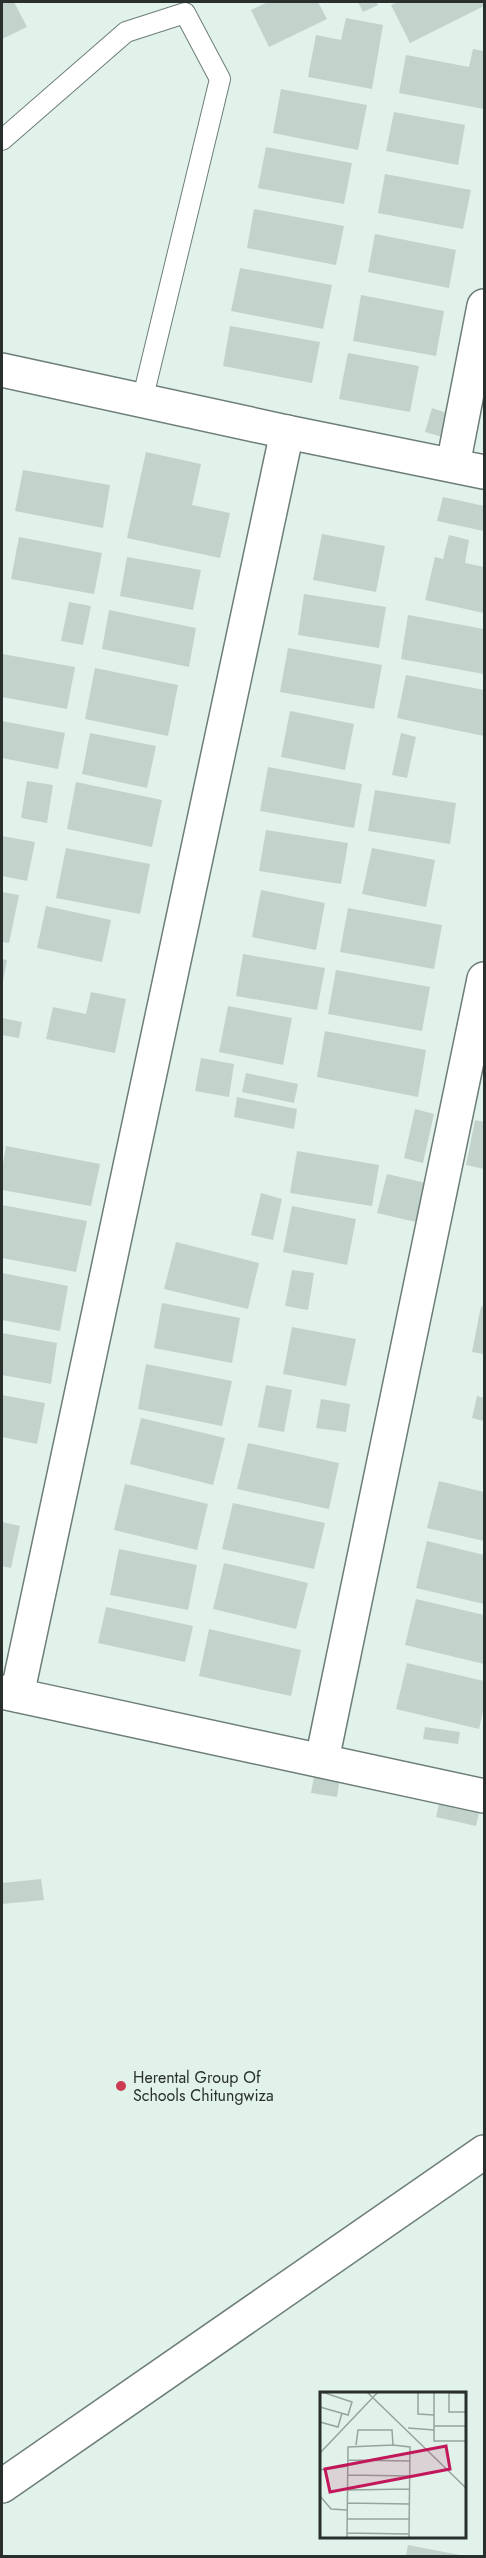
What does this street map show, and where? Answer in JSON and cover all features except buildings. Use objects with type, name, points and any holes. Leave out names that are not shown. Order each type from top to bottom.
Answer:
[{"type":"street","points":[[453,465],[484,306]]},
{"type":"street","points":[[2,370],[484,472]]},
{"type":"street","points":[[287,432],[9,1694],[484,1796]]},
{"type":"street","points":[[322,1760],[484,979]]},
{"type":"street","points":[[2,2486],[484,2152]]},
{"type":"lane","points":[[2,140],[126,32],[185,13],[220,79],[142,401]]},
{"type":"place","name":"Herental Group Of Schools Chitungwiza","points":[[121,2086]]}]
